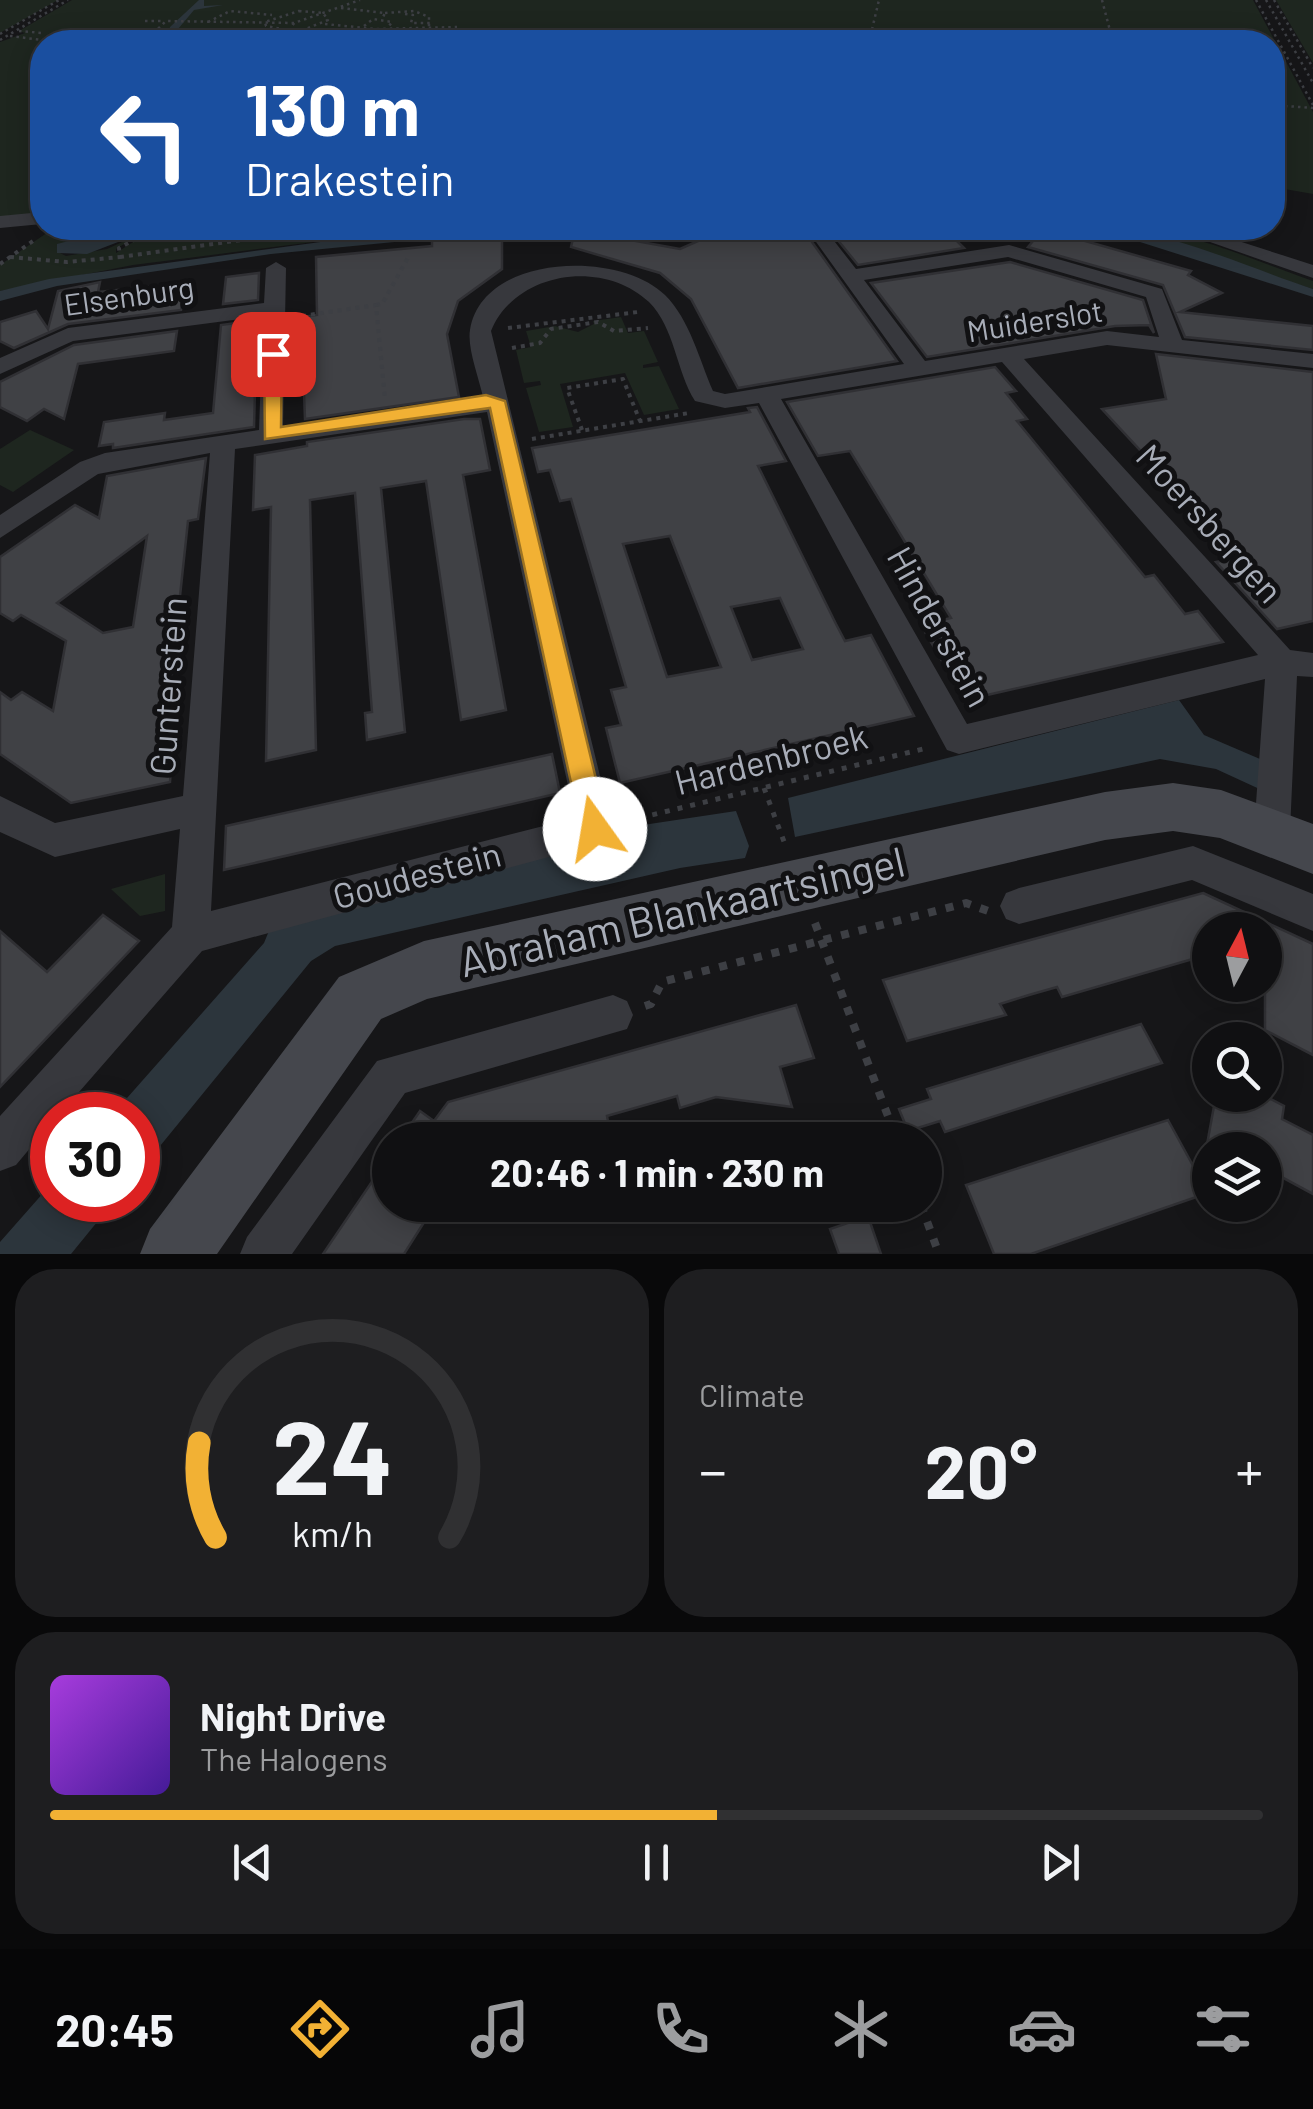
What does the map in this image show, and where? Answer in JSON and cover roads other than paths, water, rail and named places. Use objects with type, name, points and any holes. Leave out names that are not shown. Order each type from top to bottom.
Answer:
[{"type":"street","points":[[0,222],[30,226]]},
{"type":"street","points":[[825,240],[920,370]]},
{"type":"street","points":[[1216,240],[1313,272]]},
{"type":"street","points":[[851,276],[1009,251],[1048,259],[1155,293],[1172,344]]},
{"type":"street","points":[[271,434],[276,268]]},
{"type":"street","name":"Muiderslot","points":[[494,403],[482,341],[487,307],[496,296],[524,281],[589,272],[625,279],[666,315],[703,396],[715,400],[767,395],[1107,338],[1313,360]]},
{"type":"street","name":"Elsenburg","points":[[0,367],[68,335],[274,314]]},
{"type":"street","name":"Moersbergen","points":[[1008,355],[1304,666]]},
{"type":"street","name":"Hinderstein","points":[[767,395],[958,740],[1304,666]]},
{"type":"street","points":[[0,528],[102,463],[387,416],[494,403]]},
{"type":"street","name":"Goudestein","points":[[191,935],[595,829],[507,443],[494,403]]},
{"type":"street","name":"Gunterstein","points":[[191,935],[223,442]]},
{"type":"street","points":[[1293,840],[1304,666]]},
{"type":"street","name":"Abraham Blankaartsingel","points":[[176,1254],[360,998],[424,970],[1106,816],[1173,807],[1220,814],[1293,840]]},
{"type":"street","points":[[0,812],[24,829],[55,840],[198,809]]},
{"type":"street","points":[[1020,906],[1193,863],[1313,913]]},
{"type":"street","points":[[0,1149],[191,935]]},
{"type":"street","points":[[264,1254],[392,1076],[613,1015]]}]
